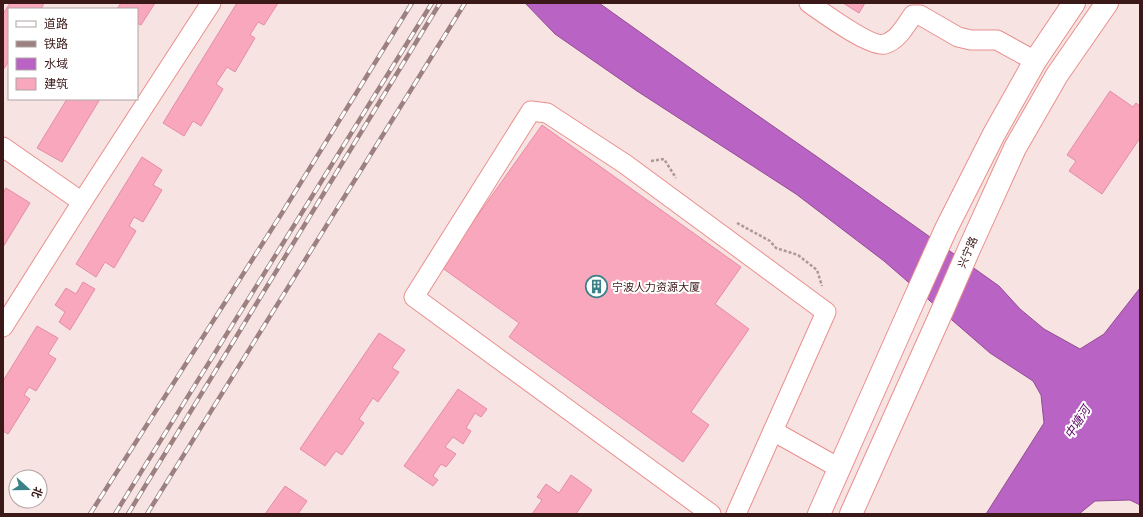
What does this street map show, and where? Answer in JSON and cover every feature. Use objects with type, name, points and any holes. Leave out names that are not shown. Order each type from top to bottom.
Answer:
[{"type":"main road","points":[[819,514],[946,229],[994,134],[1035,61],[1074,3]]},
{"type":"main road","name":"兴宁路","points":[[851,514],[1015,148],[1057,75],[1107,3]]},
{"type":"lane","points":[[3,327],[82,202],[212,3]]},
{"type":"lane","points":[[809,3],[852,32],[880,44],[886,44],[898,36],[913,15],[923,9],[958,37],[971,40],[997,40],[1035,61]]},
{"type":"lane","points":[[711,514],[414,297],[531,111],[547,112],[625,164],[826,312],[736,514]]},
{"type":"lane","points":[[3,147],[82,202]]},
{"type":"lane","points":[[773,431],[839,468]]},
{"type":"water","name":"中塘河","points":[[525,3],[599,3],[999,286],[1020,309],[1044,329],[1080,349],[1104,334],[1140,288],[1140,505],[1130,500],[1095,501],[1079,514],[986,514],[1044,423],[1041,395],[1033,381],[990,353],[884,261],[796,194],[637,91],[555,34]]},
{"type":"building","points":[[10,3],[44,3],[42,8],[8,8],[8,62],[3,70],[3,14]]},
{"type":"building","points":[[121,3],[155,3],[141,25],[138,24],[138,8],[118,8]]},
{"type":"building","points":[[237,3],[278,3],[264,25],[258,22],[250,35],[255,38],[235,72],[227,67],[216,84],[223,89],[201,126],[193,121],[184,136],[163,123]]},
{"type":"building","points":[[843,3],[865,3],[859,13]]},
{"type":"building","points":[[1110,91],[1133,107],[1136,103],[1140,106],[1140,138],[1102,194],[1069,171],[1076,161],[1067,155]]},
{"type":"building","points":[[66,100],[99,100],[62,162],[37,148]]},
{"type":"building","name":"宁波人力资源大厦","points":[[542,125],[741,267],[715,304],[749,329],[691,412],[709,425],[683,462],[509,337],[519,323],[441,267]]},
{"type":"building","points":[[142,157],[162,170],[153,185],[162,190],[143,222],[134,217],[129,226],[136,231],[114,268],[105,262],[96,277],[76,264]]},
{"type":"building","points":[[6,188],[30,203],[3,247],[3,193]]},
{"type":"building","points":[[83,282],[95,289],[70,330],[59,322],[65,312],[55,305],[66,288],[76,294]]},
{"type":"building","points":[[37,326],[58,338],[48,354],[56,359],[36,391],[29,387],[24,395],[30,399],[8,434],[3,431],[3,381]]},
{"type":"building","points":[[379,333],[405,350],[392,368],[399,372],[378,402],[373,398],[359,419],[364,423],[342,455],[336,451],[325,466],[300,449]]},
{"type":"building","points":[[458,389],[487,409],[481,417],[475,413],[466,428],[471,431],[463,444],[453,437],[445,447],[456,454],[446,467],[441,464],[433,476],[438,480],[433,486],[404,466]]},
{"type":"building","points":[[571,475],[592,490],[576,514],[532,514],[542,500],[537,497],[546,484],[559,493]]},
{"type":"building","points":[[285,486],[307,501],[298,514],[265,514]]},
{"type":"railway","points":[[90,514],[282,213],[412,3]]},
{"type":"railway","points":[[115,514],[432,3]]},
{"type":"railway","points":[[128,514],[440,3]]},
{"type":"railway","points":[[147,514],[465,3]]},
{"type":"place","name":"宁波人力资源大厦","points":[[597,286]]}]
